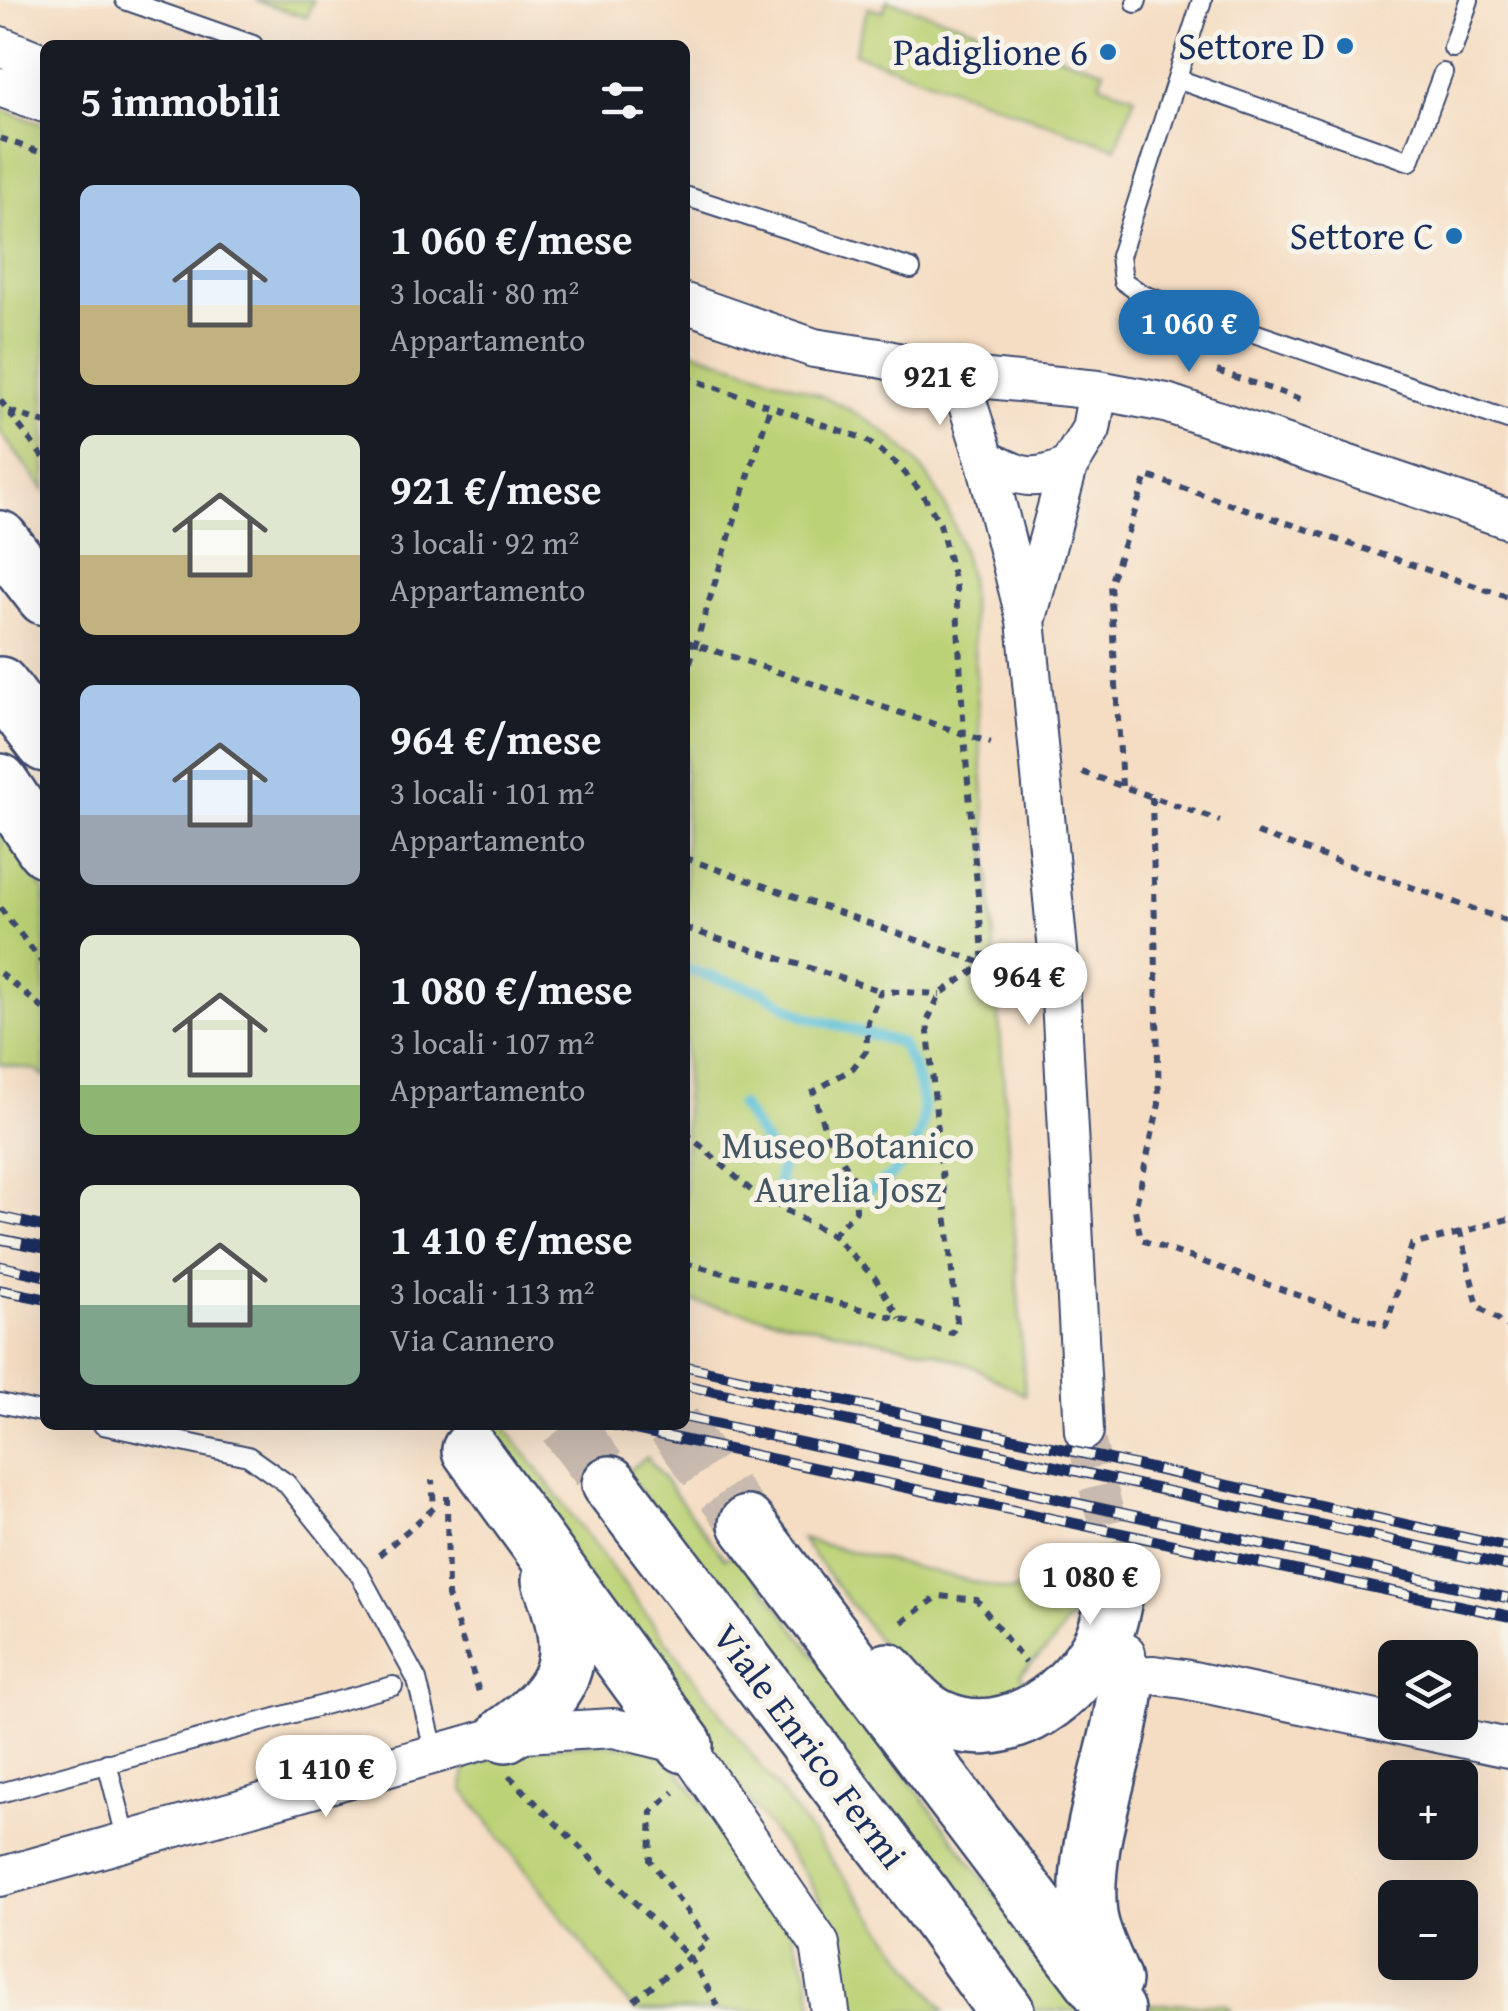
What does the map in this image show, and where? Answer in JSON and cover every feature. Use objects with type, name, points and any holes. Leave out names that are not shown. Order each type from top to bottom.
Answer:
[{"type":"main road","points":[[0,538],[40,590]]},
{"type":"main road","points":[[0,685],[40,737]]},
{"type":"main road","points":[[0,782],[40,842]]},
{"type":"main road","points":[[449,1471],[536,1545],[682,1766]]},
{"type":"main road","name":"Viale Enrico Fermi","points":[[610,1484],[1006,2011]]},
{"type":"main road","points":[[1116,2011],[757,1538],[809,1578],[854,1635],[919,1705],[942,1719],[996,1727],[1038,1711],[1080,1673],[1098,1648],[1108,1624],[1117,1566]]},
{"type":"main road","points":[[498,1736],[536,1713],[557,1688],[565,1662],[569,1638],[536,1545]]},
{"type":"main road","points":[[1126,2011],[1089,1919],[1087,1884],[1125,1713],[1127,1676]]},
{"type":"street","points":[[0,46],[40,62]]},
{"type":"street","points":[[0,88],[40,101]]},
{"type":"street","points":[[690,305],[814,348],[959,376],[1098,390],[1166,403],[1508,519]]},
{"type":"street","points":[[959,376],[986,460],[1026,620],[1059,962],[1084,1431]]},
{"type":"street","points":[[1026,620],[1068,467],[1091,429],[1098,390]]},
{"type":"street","points":[[986,460],[1021,478],[1043,478],[1068,467]]},
{"type":"street","points":[[1117,1566],[1127,1676],[1154,1674],[1184,1679],[1508,1748]]},
{"type":"street","points":[[0,1877],[498,1736],[614,1728],[682,1766],[820,1944],[830,2011]]},
{"type":"lane","points":[[125,0],[239,40]]},
{"type":"lane","points":[[1202,0],[1120,256],[1123,281],[1143,296],[1508,420]]},
{"type":"lane","points":[[1453,48],[1470,0]]},
{"type":"lane","points":[[1177,79],[1410,161],[1443,73]]},
{"type":"lane","points":[[690,198],[911,269]]},
{"type":"lane","points":[[0,1403],[40,1412]]},
{"type":"lane","points":[[126,1430],[248,1456],[286,1483],[360,1574],[418,1680],[435,1754]]},
{"type":"lane","points":[[0,1793],[394,1686]]},
{"type":"lane","points":[[107,1764],[128,1841]]},
{"type":"path","points":[[0,138],[40,152]]},
{"type":"path","points":[[1217,370],[1304,400]]},
{"type":"path","points":[[690,380],[865,439],[898,465],[922,493],[940,524],[956,588],[964,736],[984,964]]},
{"type":"path","points":[[0,400],[40,453]]},
{"type":"path","points":[[690,659],[770,407]]},
{"type":"path","points":[[8,410],[40,421]]},
{"type":"path","points":[[1122,786],[1110,584],[1147,476],[1508,597]]},
{"type":"path","points":[[690,643],[991,743]]},
{"type":"path","points":[[1082,772],[1220,821]]},
{"type":"path","points":[[1152,797],[1159,1104],[1135,1210],[1141,1240],[1386,1326],[1412,1245],[1508,1219]]},
{"type":"path","points":[[1257,834],[1508,921]]},
{"type":"path","points":[[690,860],[984,964]]},
{"type":"path","points":[[0,908],[40,960]]},
{"type":"path","points":[[690,930],[880,991],[940,994]]},
{"type":"path","points":[[690,1264],[952,1333],[956,1322],[927,1022],[940,994],[984,964]]},
{"type":"path","points":[[0,973],[40,1006]]},
{"type":"path","points":[[832,1235],[856,1211],[855,1181],[826,1134],[813,1092],[852,1068],[866,1051],[868,1022],[880,991]]},
{"type":"path","points":[[690,1136],[754,1193],[832,1235],[875,1278],[901,1320]]},
{"type":"path","points":[[1460,1233],[1478,1306],[1508,1326]]},
{"type":"path","points":[[378,1555],[434,1508],[449,1471]]},
{"type":"path","points":[[449,1471],[448,1596],[498,1736],[690,1958],[721,2011]]},
{"type":"path","points":[[902,1622],[939,1596],[977,1600],[1029,1668]]},
{"type":"path","points":[[634,2000],[709,1942],[650,1860],[652,1811],[682,1766]]},
{"type":"green space","points":[[255,0],[313,0],[307,18]]},
{"type":"green space","points":[[887,0],[1104,70],[1100,84],[1135,96],[1116,148],[854,53],[868,8],[883,12]]},
{"type":"green space","points":[[0,109],[40,123],[40,484],[0,432]]},
{"type":"green space","name":"Museo Botanico Aurelia Josz","points":[[690,350],[827,399],[866,419],[900,446],[929,479],[952,522],[969,577],[1025,1395],[972,1366],[935,1352],[690,1301]]},
{"type":"green space","points":[[0,827],[40,885],[40,1073],[0,1064]]},
{"type":"green space","points":[[494,1430],[508,1430],[945,2011],[851,2011],[836,1942],[808,1878],[477,1444]]},
{"type":"green space","points":[[647,1457],[725,1559],[737,1552],[1083,2011],[1031,2011],[626,1472]]},
{"type":"green space","points":[[801,1539],[1011,1591],[1085,1569],[1071,1617],[1052,1644],[1020,1674],[1030,1692],[971,1706],[901,1670]]},
{"type":"green space","points":[[591,1743],[642,1747],[670,1760],[783,1909],[807,1971],[814,2011],[634,2011],[463,1789],[465,1766],[545,1747]]},
{"type":"green space","points":[[1148,2004],[1227,2005],[1231,2011],[1153,2011]]},
{"type":"waterway","points":[[690,970],[761,991],[804,1016],[901,1043],[919,1084],[923,1117],[916,1143],[905,1160],[878,1185],[847,1197],[813,1197],[778,1186],[781,1166],[740,1105]]},
{"type":"tunnel","points":[[570,1430],[610,1484]]},
{"type":"tunnel","points":[[678,1430],[747,1524]]},
{"type":"tunnel","points":[[1084,1431],[1116,1557]]},
{"type":"railway","points":[[0,1217],[40,1226]]},
{"type":"railway","points":[[0,1239],[40,1247]]},
{"type":"railway","points":[[0,1266],[40,1275]]},
{"type":"railway","points":[[0,1290],[40,1298]]},
{"type":"railway","points":[[690,1367],[1508,1547]]},
{"type":"railway","points":[[690,1386],[1508,1566]]},
{"type":"railway","points":[[690,1418],[1508,1598]]},
{"type":"railway","points":[[637,1430],[1508,1616]]},
{"type":"place","name":"Settore D","points":[[1345,46]]},
{"type":"place","name":"Padiglione 6","points":[[1108,52]]},
{"type":"place","name":"Settore C","points":[[1454,236]]}]
